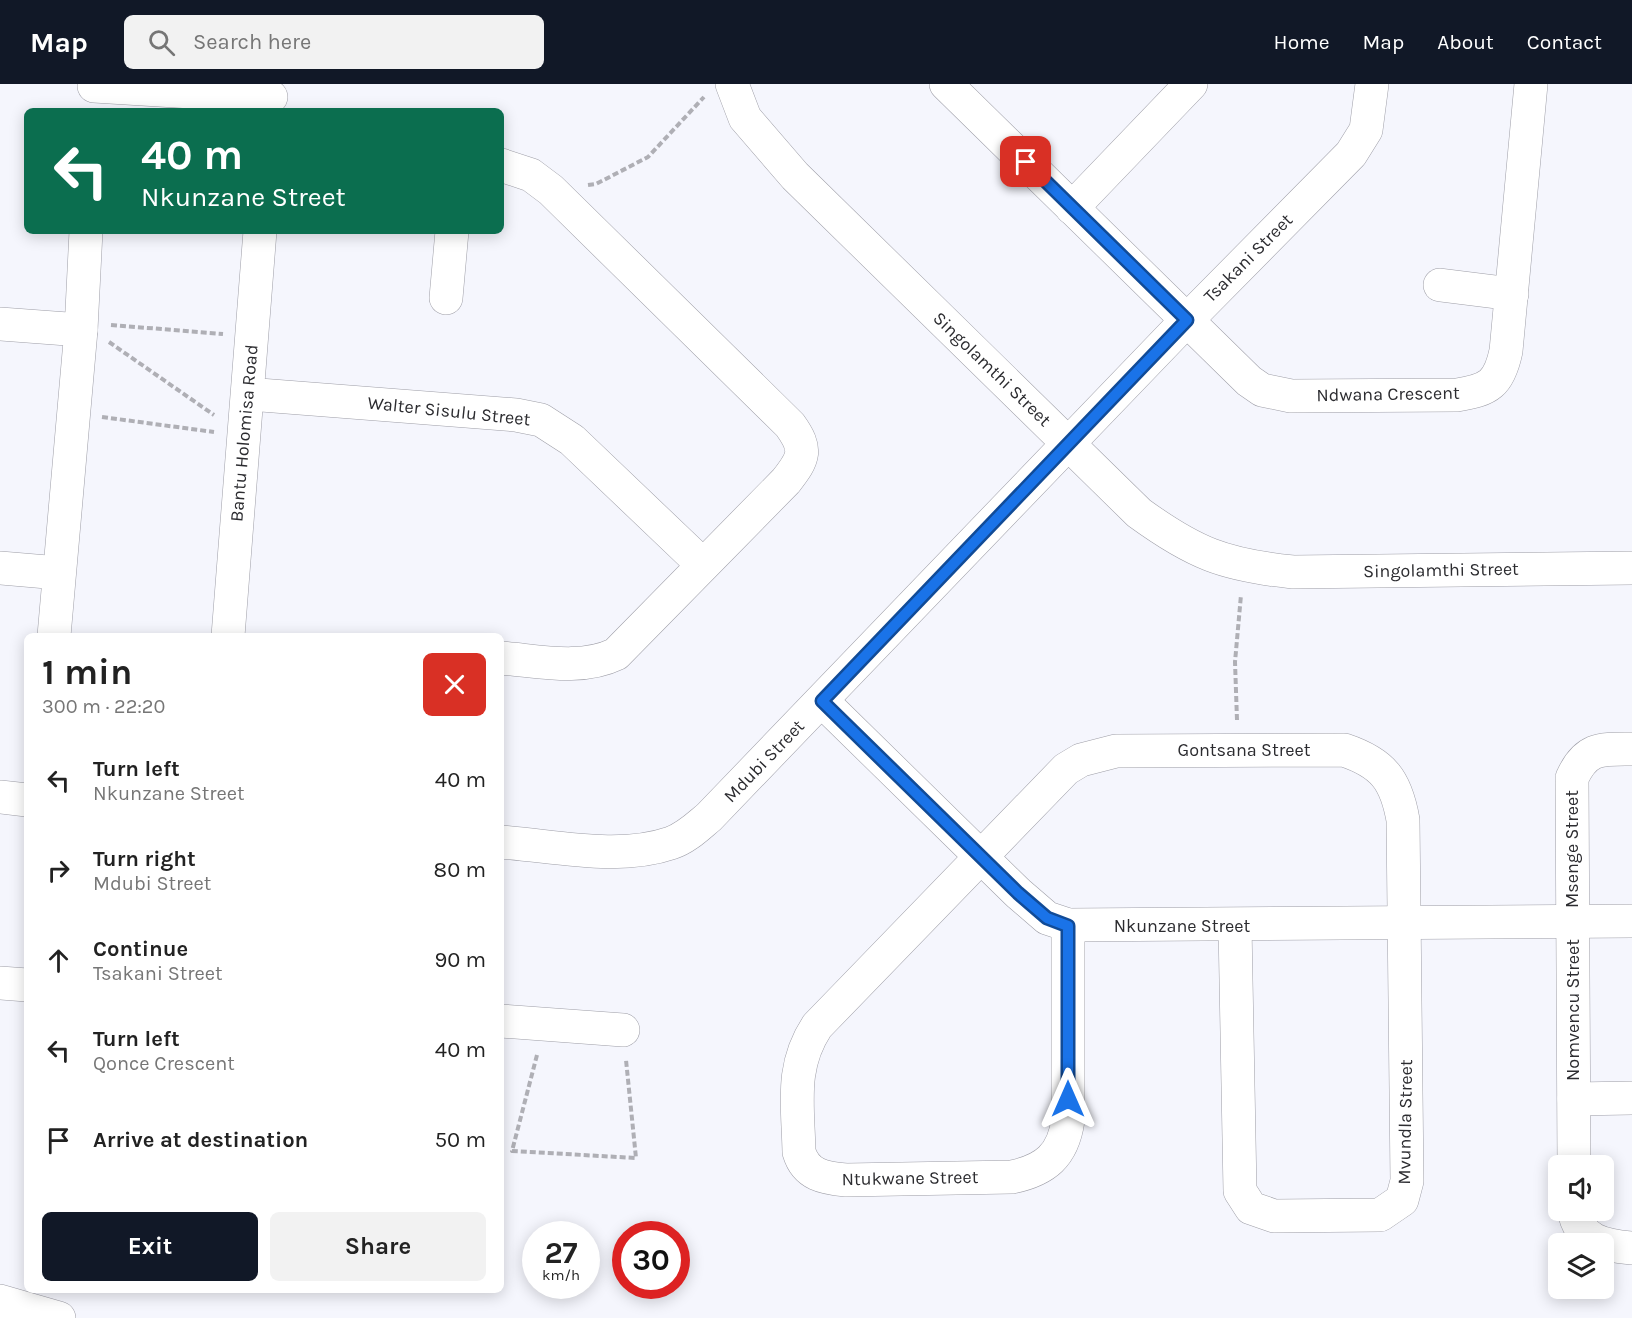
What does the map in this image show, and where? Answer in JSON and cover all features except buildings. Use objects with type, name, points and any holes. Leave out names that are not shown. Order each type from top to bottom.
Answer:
[{"type":"street","points":[[1072,208],[1191,84]]},
{"type":"street","name":"Tsakani Street","points":[[1069,443],[1362,141],[1369,115],[1372,84]]},
{"type":"street","name":"Ndwana Crescent","points":[[964,90],[1072,208],[1249,381],[1275,394],[1457,395],[1478,391],[1496,379],[1506,351],[1531,84]]},
{"type":"street","name":"Singolamthi Street","points":[[733,89],[745,118],[795,176],[1138,513],[1178,541],[1219,560],[1293,572],[1632,568]]},
{"type":"street","points":[[88,94],[271,97]]},
{"type":"street","points":[[504,166],[531,175],[546,186],[790,425],[800,438],[803,449],[801,462],[796,468],[616,654],[602,661],[567,664],[504,658]]},
{"type":"street","points":[[54,633],[81,326],[86,234]]},
{"type":"street","name":"Bantu Holomisa Road","points":[[228,633],[260,234]]},
{"type":"street","points":[[446,298],[452,234]]},
{"type":"street","points":[[1440,285],[1512,294]]},
{"type":"street","points":[[0,324],[81,326]]},
{"type":"street","name":"Walter Sisulu Street","points":[[248,394],[516,415],[541,420],[572,440],[703,565]]},
{"type":"street","name":"Mdubi Street","points":[[504,842],[598,850],[629,850],[672,843],[688,834],[709,817],[1069,443]]},
{"type":"street","points":[[0,568],[59,573]]},
{"type":"street","name":"Nkunzane Street","points":[[822,701],[1047,918],[1068,926],[1632,921]]},
{"type":"street","name":"Msenge Street","points":[[1573,921],[1572,778],[1579,764],[1588,755],[1601,749],[1632,749]]},
{"type":"street","name":"Gontsana Street","points":[[981,856],[1066,769],[1081,760],[1116,751],[1344,750],[1363,756],[1379,767],[1393,783],[1403,820],[1406,924]]},
{"type":"street","points":[[0,797],[24,800]]},
{"type":"street","name":"Ntukwane Street","points":[[981,856],[817,1026],[805,1045],[799,1061],[797,1083],[799,1152],[802,1164],[811,1172],[825,1178],[846,1180],[1012,1177],[1034,1172],[1051,1160],[1060,1147],[1068,1120],[1068,926]]},
{"type":"street","name":"Nomvencu Street","points":[[1573,921],[1574,1155]]},
{"type":"street","name":"Mvundla Street","points":[[1235,926],[1240,1191],[1251,1208],[1274,1216],[1380,1215],[1402,1200],[1407,1180],[1406,924]]},
{"type":"street","points":[[0,982],[24,984]]},
{"type":"street","points":[[504,1021],[623,1030]]},
{"type":"street","name":"Nomvencu Street","points":[[1574,1098],[1632,1098]]},
{"type":"street","points":[[1576,1221],[1587,1236],[1619,1247],[1632,1248]]},
{"type":"street","points":[[0,1301],[59,1318]]},
{"type":"path","points":[[546,186],[596,184],[648,157],[704,97],[733,89]]},
{"type":"path","points":[[81,326],[252,336]]},
{"type":"path","points":[[81,326],[244,436]]},
{"type":"path","points":[[73,414],[244,436]]},
{"type":"path","points":[[1237,750],[1235,662],[1242,565]]},
{"type":"path","points":[[545,1025],[512,1150],[636,1158],[623,1030]]},
{"type":"route","points":[[1026,162],[1187,320],[822,701],[1018,893],[1047,918],[1068,926],[1068,1099]]}]
